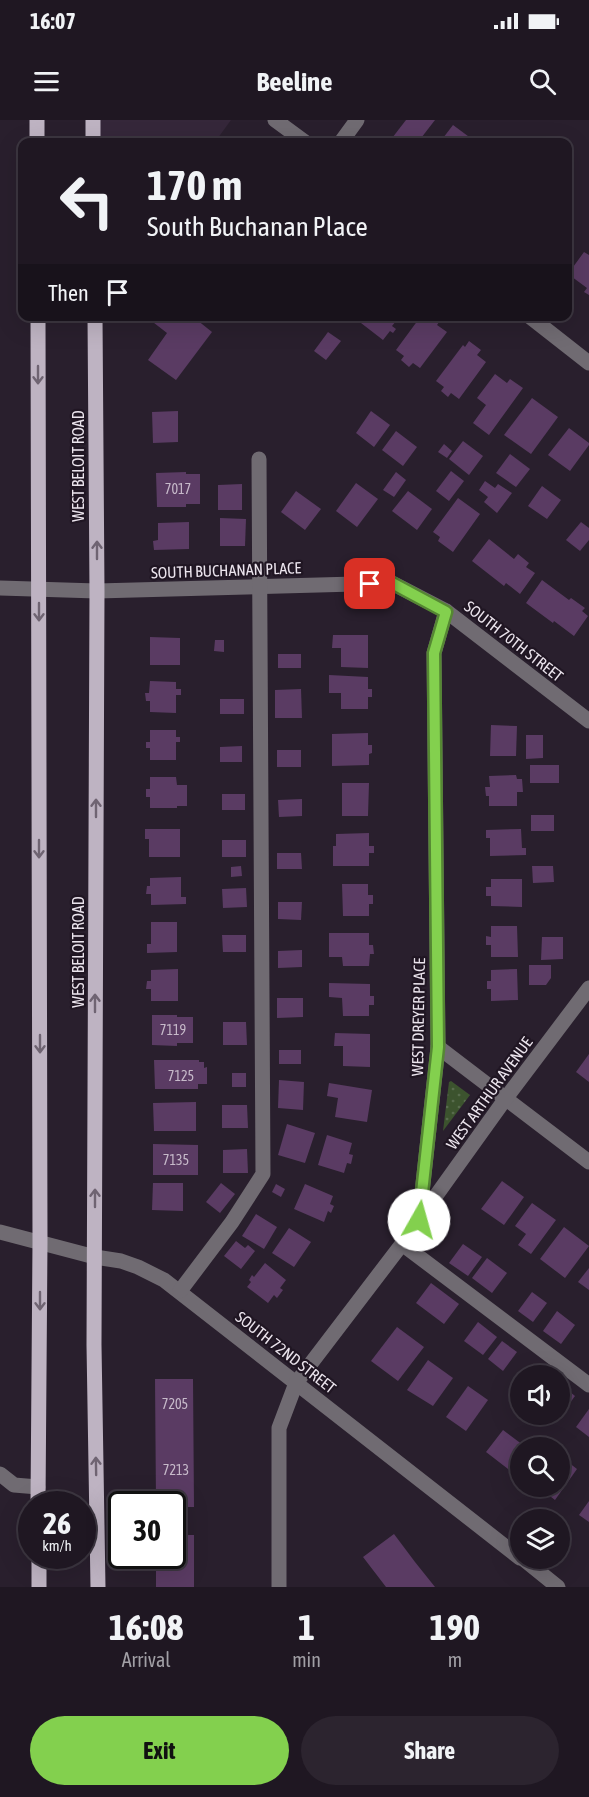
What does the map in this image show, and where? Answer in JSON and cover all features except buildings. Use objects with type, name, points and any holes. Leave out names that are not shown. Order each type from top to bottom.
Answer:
[{"type":"main road","points":[[37,120],[37,138]]},
{"type":"main road","points":[[93,120],[93,138]]},
{"type":"main road","points":[[38,321],[40,1242],[38,1491]]},
{"type":"main road","name":"WEST BELOIT ROAD","points":[[95,321],[97,591],[94,1257],[98,1587]]},
{"type":"main road","points":[[39,1569],[39,1587]]},
{"type":"street","points":[[275,120],[300,138]]},
{"type":"street","points":[[344,138],[357,120]]},
{"type":"street","points":[[535,321],[589,363]]},
{"type":"street","points":[[180,1291],[232,1222],[263,1174],[259,459]]},
{"type":"street","name":"SOUTH BUCHANAN PLACE","points":[[0,588],[97,591],[392,583],[446,612]]},
{"type":"street","name":"SOUTH 70TH STREET","points":[[446,612],[589,721]]},
{"type":"street","name":"WEST DREYER PLACE","points":[[279,1587],[279,1428],[296,1383],[419,1220],[438,1047],[434,653],[446,612]]},
{"type":"street","name":"WEST ARTHUR AVENUE","points":[[419,1220],[506,1098],[589,988]]},
{"type":"street","points":[[438,1047],[589,1162]]},
{"type":"street","name":"SOUTH 72ND STREET","points":[[0,1233],[94,1257],[120,1261],[138,1267],[164,1281],[180,1291],[510,1549]]},
{"type":"street","points":[[402,1244],[589,1385]]},
{"type":"street","points":[[0,1474],[14,1485],[38,1487]]},
{"type":"street","name":"SOUTH 72ND STREET","points":[[535,1569],[558,1587]]},
{"type":"shaded area","points":[[93,120],[231,120],[218,138],[93,138]]},
{"type":"green space","points":[[451,1081],[470,1095],[443,1131],[449,1082]]},
{"type":"route","points":[[370,584],[392,583],[446,612],[434,653],[438,1047],[419,1220]]}]
